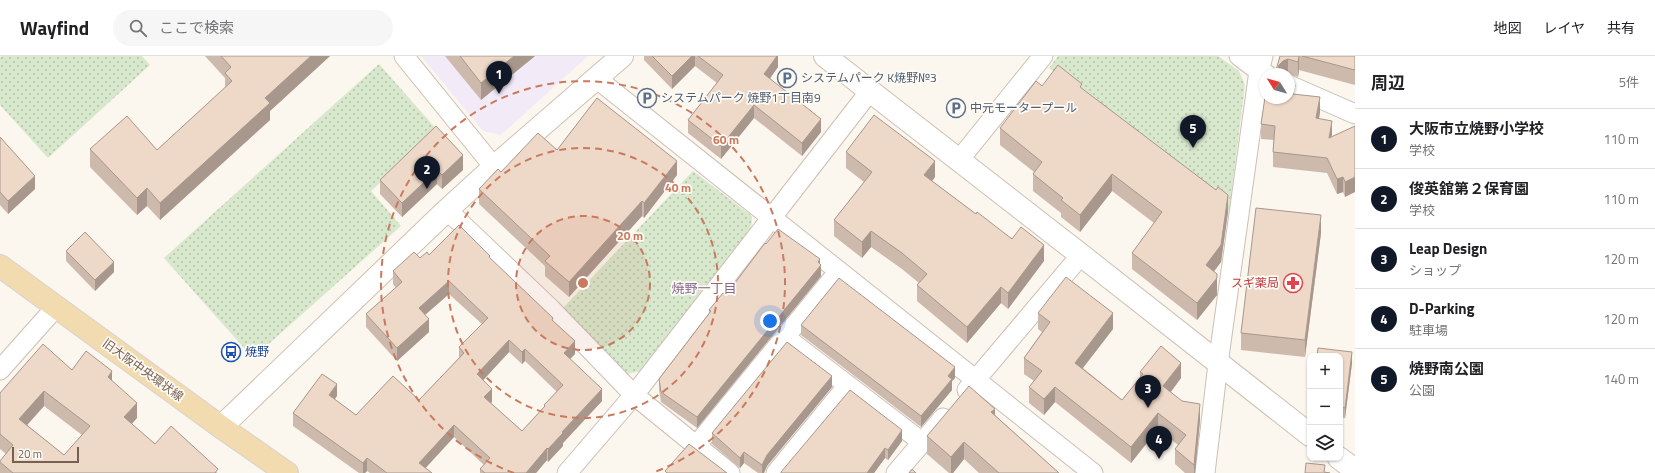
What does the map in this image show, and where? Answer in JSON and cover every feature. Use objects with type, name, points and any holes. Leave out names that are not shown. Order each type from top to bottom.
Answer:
[{"type":"main road","name":"旧大阪中央環状線","points":[[0,266],[220,427],[287,473]]},
{"type":"street","points":[[404,56],[494,167]]},
{"type":"street","points":[[220,427],[447,210],[494,167],[622,56]]},
{"type":"street","points":[[825,56],[1307,433]]},
{"type":"street","points":[[959,160],[1043,56]]},
{"type":"street","points":[[1205,473],[1218,364],[1263,67],[1239,56]]},
{"type":"street","points":[[596,78],[1093,473]]},
{"type":"street","points":[[1295,88],[1355,114]]},
{"type":"street","points":[[567,473],[634,395],[870,91]]},
{"type":"street","points":[[447,210],[551,309],[634,395],[730,473]]},
{"type":"street","points":[[896,473],[1081,255]]},
{"type":"street","points":[[696,446],[839,271]]},
{"type":"street","points":[[0,370],[56,307]]},
{"type":"street","points":[[785,337],[922,442]]},
{"type":"street","points":[[776,473],[848,385]]},
{"type":"street","points":[[1343,461],[1355,470]]},
{"type":"shaded area","points":[[421,56],[588,56],[501,135],[483,131]]},
{"type":"green space","points":[[142,56],[150,65],[48,158],[0,105],[0,57]]},
{"type":"green space","points":[[1058,56],[1218,56],[1239,71],[1245,85],[1229,211],[1049,68]]},
{"type":"green space","points":[[379,64],[438,131],[371,191],[401,226],[253,358],[164,258]]},
{"type":"green space","points":[[693,171],[752,216],[751,233],[641,371],[626,374],[561,310]]},
{"type":"building","points":[[221,56],[311,56],[265,98],[270,103],[160,203],[147,188],[137,198],[90,149],[127,116],[157,150],[232,81],[225,73],[231,67]]},
{"type":"building","points":[[460,56],[514,56],[481,83]]},
{"type":"building","points":[[652,56],[692,56],[672,76]]},
{"type":"building","points":[[698,56],[777,56],[764,74],[821,119],[802,143],[754,105],[721,146],[688,120],[723,75]]},
{"type":"building","points":[[1280,56],[1299,56],[1298,62],[1288,59],[1283,61],[1279,65],[1278,68],[1277,68]]},
{"type":"building","points":[[1302,56],[1355,56],[1355,70]]},
{"type":"building","points":[[1058,65],[1082,84],[1080,87],[1216,190],[1218,187],[1228,195],[1221,245],[1206,265],[1217,274],[1217,278],[1197,303],[1132,253],[1162,212],[1112,174],[1080,215],[1061,200],[1063,198],[1033,174],[1042,162],[1000,128],[1036,81],[1042,86]]},
{"type":"building","points":[[1295,94],[1320,97],[1316,118],[1332,121],[1329,138],[1355,126],[1355,177],[1345,182],[1343,177],[1337,179],[1327,158],[1273,152],[1275,126],[1261,124],[1264,104],[1295,104]]},
{"type":"building","points":[[597,98],[677,161],[644,203],[642,201],[569,282],[545,261],[550,256],[479,189],[498,169],[501,172],[538,133],[557,150]]},
{"type":"building","points":[[874,115],[935,161],[924,175],[976,214],[977,212],[1012,239],[1021,227],[1044,245],[1008,293],[1001,287],[967,327],[917,285],[927,274],[902,253],[871,231],[862,242],[834,220],[872,172],[846,152]]},
{"type":"building","points":[[436,126],[463,155],[442,175],[437,170],[402,203],[380,180]]},
{"type":"building","points":[[0,137],[35,176],[8,201],[0,192]]},
{"type":"building","points":[[1256,208],[1321,215],[1305,340],[1241,333]]},
{"type":"building","points":[[459,225],[490,256],[489,257],[553,318],[552,320],[575,341],[564,353],[602,389],[562,432],[563,433],[548,449],[547,448],[526,473],[485,473],[480,469],[490,458],[454,425],[419,463],[432,473],[387,473],[367,458],[363,463],[293,413],[322,374],[337,384],[329,395],[356,415],[393,376],[419,400],[464,353],[459,347],[488,318],[449,281],[419,308],[429,319],[397,348],[366,314],[402,282],[393,271],[414,252],[420,258],[427,252],[429,255]],"holes":[[[509,340],[522,352],[525,349],[563,385],[522,431],[484,397],[492,389],[477,374]]]},
{"type":"building","points":[[778,229],[820,259],[818,262],[821,265],[697,417],[661,392],[659,379],[711,311],[709,310],[723,293],[726,295],[765,243],[766,244]]},
{"type":"building","points":[[85,232],[114,262],[95,280],[66,251]]},
{"type":"building","points":[[1066,277],[1113,313],[1075,363],[1122,400],[1143,374],[1140,372],[1161,346],[1181,363],[1163,386],[1182,401],[1200,404],[1194,465],[1175,449],[1186,435],[1158,413],[1131,447],[1055,387],[1044,399],[1029,387],[1042,371],[1024,358],[1050,322],[1038,313]]},
{"type":"building","points":[[839,278],[955,367],[948,376],[952,379],[921,416],[801,325]]},
{"type":"building","points":[[787,342],[832,376],[767,455],[762,465],[744,452],[740,458],[712,433]]},
{"type":"building","points":[[43,344],[72,370],[86,351],[112,371],[108,377],[137,403],[124,417],[155,444],[171,426],[218,469],[215,473],[13,473],[0,462],[13,445],[0,434],[0,393]],"holes":[[[44,391],[90,426],[64,455],[19,419]]]},
{"type":"building","points":[[1318,348],[1352,352],[1345,408],[1343,408],[1343,353],[1317,353]]},
{"type":"building","points":[[969,386],[995,409],[991,412],[1059,473],[999,473],[964,442],[951,457],[927,436]]},
{"type":"building","points":[[850,390],[902,430],[888,450],[885,448],[867,473],[781,473],[781,472]]},
{"type":"building","points":[[689,444],[727,473],[667,473],[665,471]]},
{"type":"building","points":[[1306,463],[1325,465],[1324,472],[1330,473],[1305,473]]},
{"type":"building","points":[[912,469],[916,473],[909,473]]},
{"type":"place","name":"システムパーク K焼野№3","points":[[787,78]]},
{"type":"place","name":"大阪市立焼野小学校","points":[[499,94]]},
{"type":"place","name":"システムパーク 焼野1丁目南9","points":[[647,98]]},
{"type":"place","name":"中元モータープール","points":[[956,108]]},
{"type":"place","name":"焼野南公園","points":[[1193,148]]},
{"type":"place","name":"俊英舘第２保育園","points":[[427,189]]},
{"type":"place","name":"スギ薬局","points":[[1293,283]]},
{"type":"place","name":"焼野","points":[[231,352]]},
{"type":"place","name":"Leap Design","points":[[1148,408]]},
{"type":"place","name":"D-Parking","points":[[1159,459]]},
{"type":"district","name":"焼野一丁目","points":[[704,288]]}]
